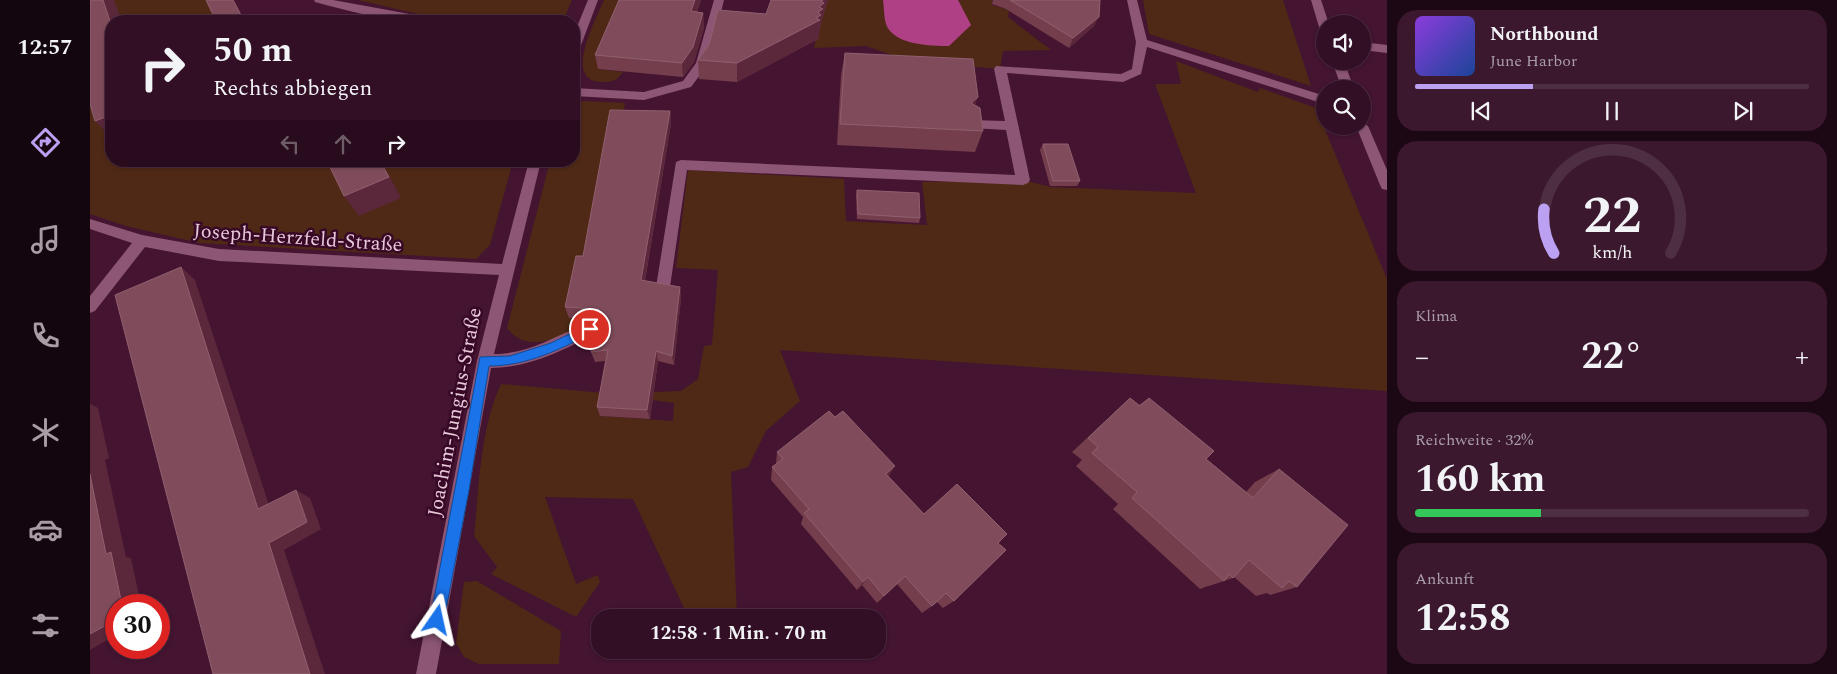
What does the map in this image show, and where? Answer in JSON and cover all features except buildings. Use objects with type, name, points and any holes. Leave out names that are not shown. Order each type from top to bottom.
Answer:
[{"type":"street","points":[[319,0],[390,15]]},
{"type":"street","points":[[580,29],[593,0]]},
{"type":"street","points":[[580,92],[644,96],[687,84],[702,64],[719,0]]},
{"type":"street","points":[[663,287],[681,165],[1023,180],[1000,69],[1123,78],[1138,71],[1142,42],[1132,0]]},
{"type":"street","points":[[1316,0],[1321,15]]},
{"type":"street","points":[[1142,42],[1316,97]]},
{"type":"street","points":[[1371,47],[1387,49]]},
{"type":"street","points":[[971,124],[1012,126]]},
{"type":"street","points":[[1366,135],[1387,185]]},
{"type":"street","name":"Joachim-Jungius-Straße","points":[[426,674],[462,490],[484,361],[533,167]]},
{"type":"street","name":"Joseph-Herzfeld-Straße","points":[[90,224],[142,241],[220,255],[506,270]]},
{"type":"street","points":[[90,306],[142,241]]},
{"type":"street","points":[[484,361],[510,361],[554,347],[590,329]]},
{"type":"shaded area","points":[[90,0],[216,0],[217,15],[105,15],[105,167],[511,167],[490,245],[476,259],[199,243],[126,226],[90,214]]},
{"type":"shaded area","points":[[358,0],[572,0],[566,15],[422,15]]},
{"type":"shaded area","points":[[604,0],[628,0],[598,69],[623,72],[619,77],[608,82],[590,79],[584,71],[583,60],[585,47]]},
{"type":"shaded area","points":[[826,0],[993,0],[992,5],[1009,10],[1008,17],[1051,50],[1003,51],[1000,69],[909,61],[866,46],[814,48],[820,15]]},
{"type":"shaded area","points":[[883,0],[958,0],[971,25],[949,46],[913,43],[896,36],[890,31],[885,21]]},
{"type":"shaded area","points":[[1143,0],[1283,0],[1311,86],[1149,34]]},
{"type":"shaded area","points":[[1176,61],[1258,92],[1260,88],[1316,108],[1316,135],[1327,135],[1387,279],[1387,391],[780,350],[800,401],[766,431],[748,467],[731,472],[737,609],[685,609],[633,499],[545,497],[576,584],[598,575],[600,582],[576,617],[491,574],[497,567],[474,536],[479,478],[485,439],[494,401],[501,384],[604,393],[601,416],[673,421],[674,403],[652,400],[653,392],[681,391],[698,379],[704,346],[712,345],[718,270],[676,268],[688,170],[844,179],[846,221],[927,225],[922,182],[1023,180],[1051,187],[1196,193],[1155,84],[1181,84]]},
{"type":"shaded area","points":[[580,102],[625,104],[570,318],[574,318],[570,331],[546,341],[529,342],[521,340],[507,328],[548,167],[580,167]]},
{"type":"shaded area","points":[[477,581],[561,631],[559,664],[479,664],[464,657],[456,643],[464,582]]},
{"type":"route","points":[[437,620],[484,361],[510,361],[554,347],[590,329]]}]
